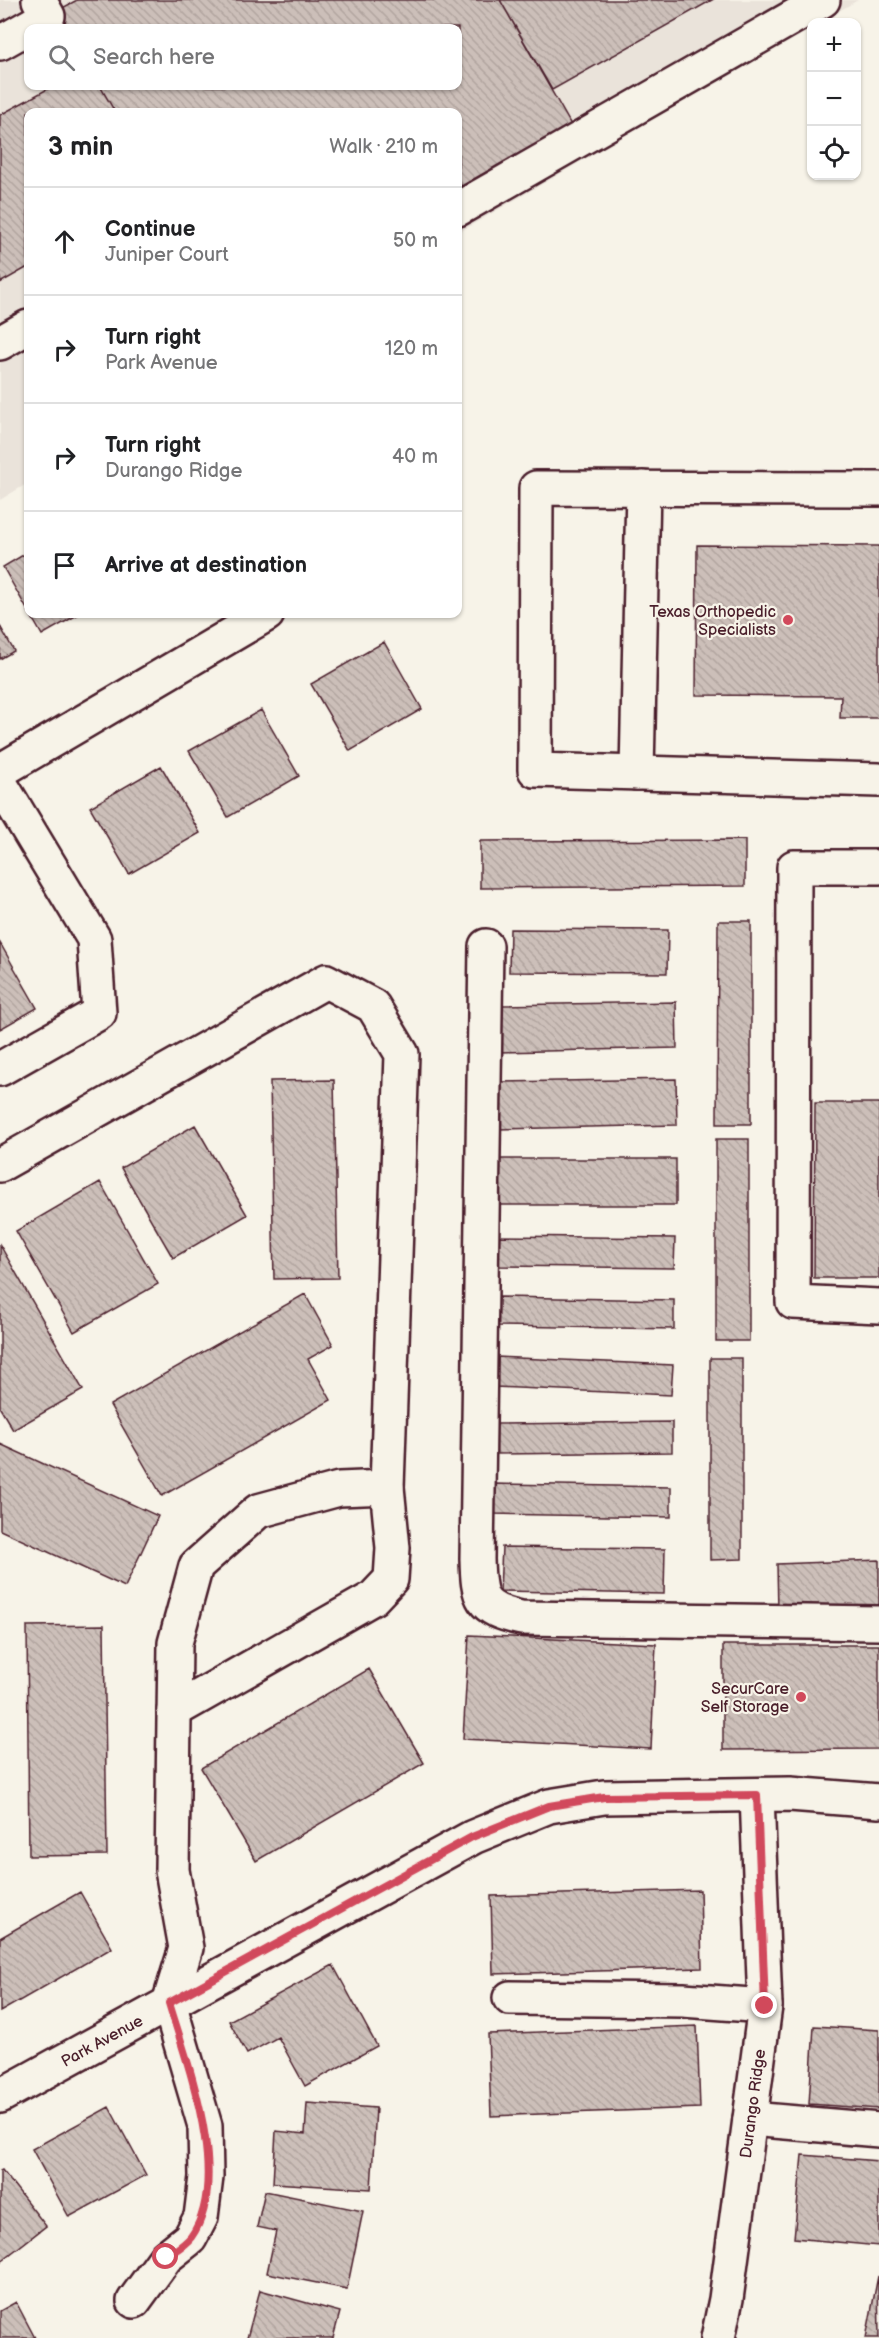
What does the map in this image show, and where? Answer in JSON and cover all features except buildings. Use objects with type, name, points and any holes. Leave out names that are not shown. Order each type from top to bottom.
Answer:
[{"type":"street","points":[[34,24],[48,16],[39,0]]},
{"type":"street","points":[[462,207],[824,0]]},
{"type":"street","points":[[0,43],[24,30]]},
{"type":"street","points":[[0,343],[24,329]]},
{"type":"street","points":[[879,489],[536,488],[535,770],[879,780]]},
{"type":"street","points":[[638,773],[643,488]]},
{"type":"street","points":[[0,771],[260,618]]},
{"type":"street","points":[[0,783],[94,939],[99,1013],[0,1069]]},
{"type":"street","points":[[879,867],[794,867],[793,1302],[879,1306]]},
{"type":"street","points":[[486,946],[477,1558],[478,1589],[482,1598],[492,1610],[521,1618],[879,1623]]},
{"type":"street","points":[[0,1165],[326,981],[373,1006],[402,1054],[387,1487],[393,1548],[391,1580],[373,1598],[174,1711]]},
{"type":"street","points":[[134,2301],[166,2257],[190,2238],[201,2217],[206,2177],[205,2126],[169,2003],[186,1948],[172,1870],[175,1643],[196,1566],[258,1511],[339,1489],[387,1487]]},
{"type":"street","name":"Park Avenue","points":[[0,2096],[472,1837],[549,1806],[604,1797],[790,1794],[879,1801]]},
{"type":"street","name":"Durango Ridge","points":[[718,2338],[765,2006],[757,1795]]},
{"type":"street","points":[[510,1998],[683,2000],[765,2006]]},
{"type":"street","points":[[750,2119],[879,2130]]},
{"type":"shaded area","points":[[0,0],[858,0],[827,18],[807,18],[807,29],[462,231],[462,108],[24,108],[24,485],[0,500]]},
{"type":"place","name":"Texas Orthopedic Specialists","points":[[788,620]]},
{"type":"place","name":"SecurCare Self Storage","points":[[801,1697]]},
{"type":"route","points":[[166,2257],[190,2238],[201,2217],[206,2177],[205,2126],[169,2003],[472,1837],[549,1806],[604,1797],[757,1795],[765,2006]]}]
